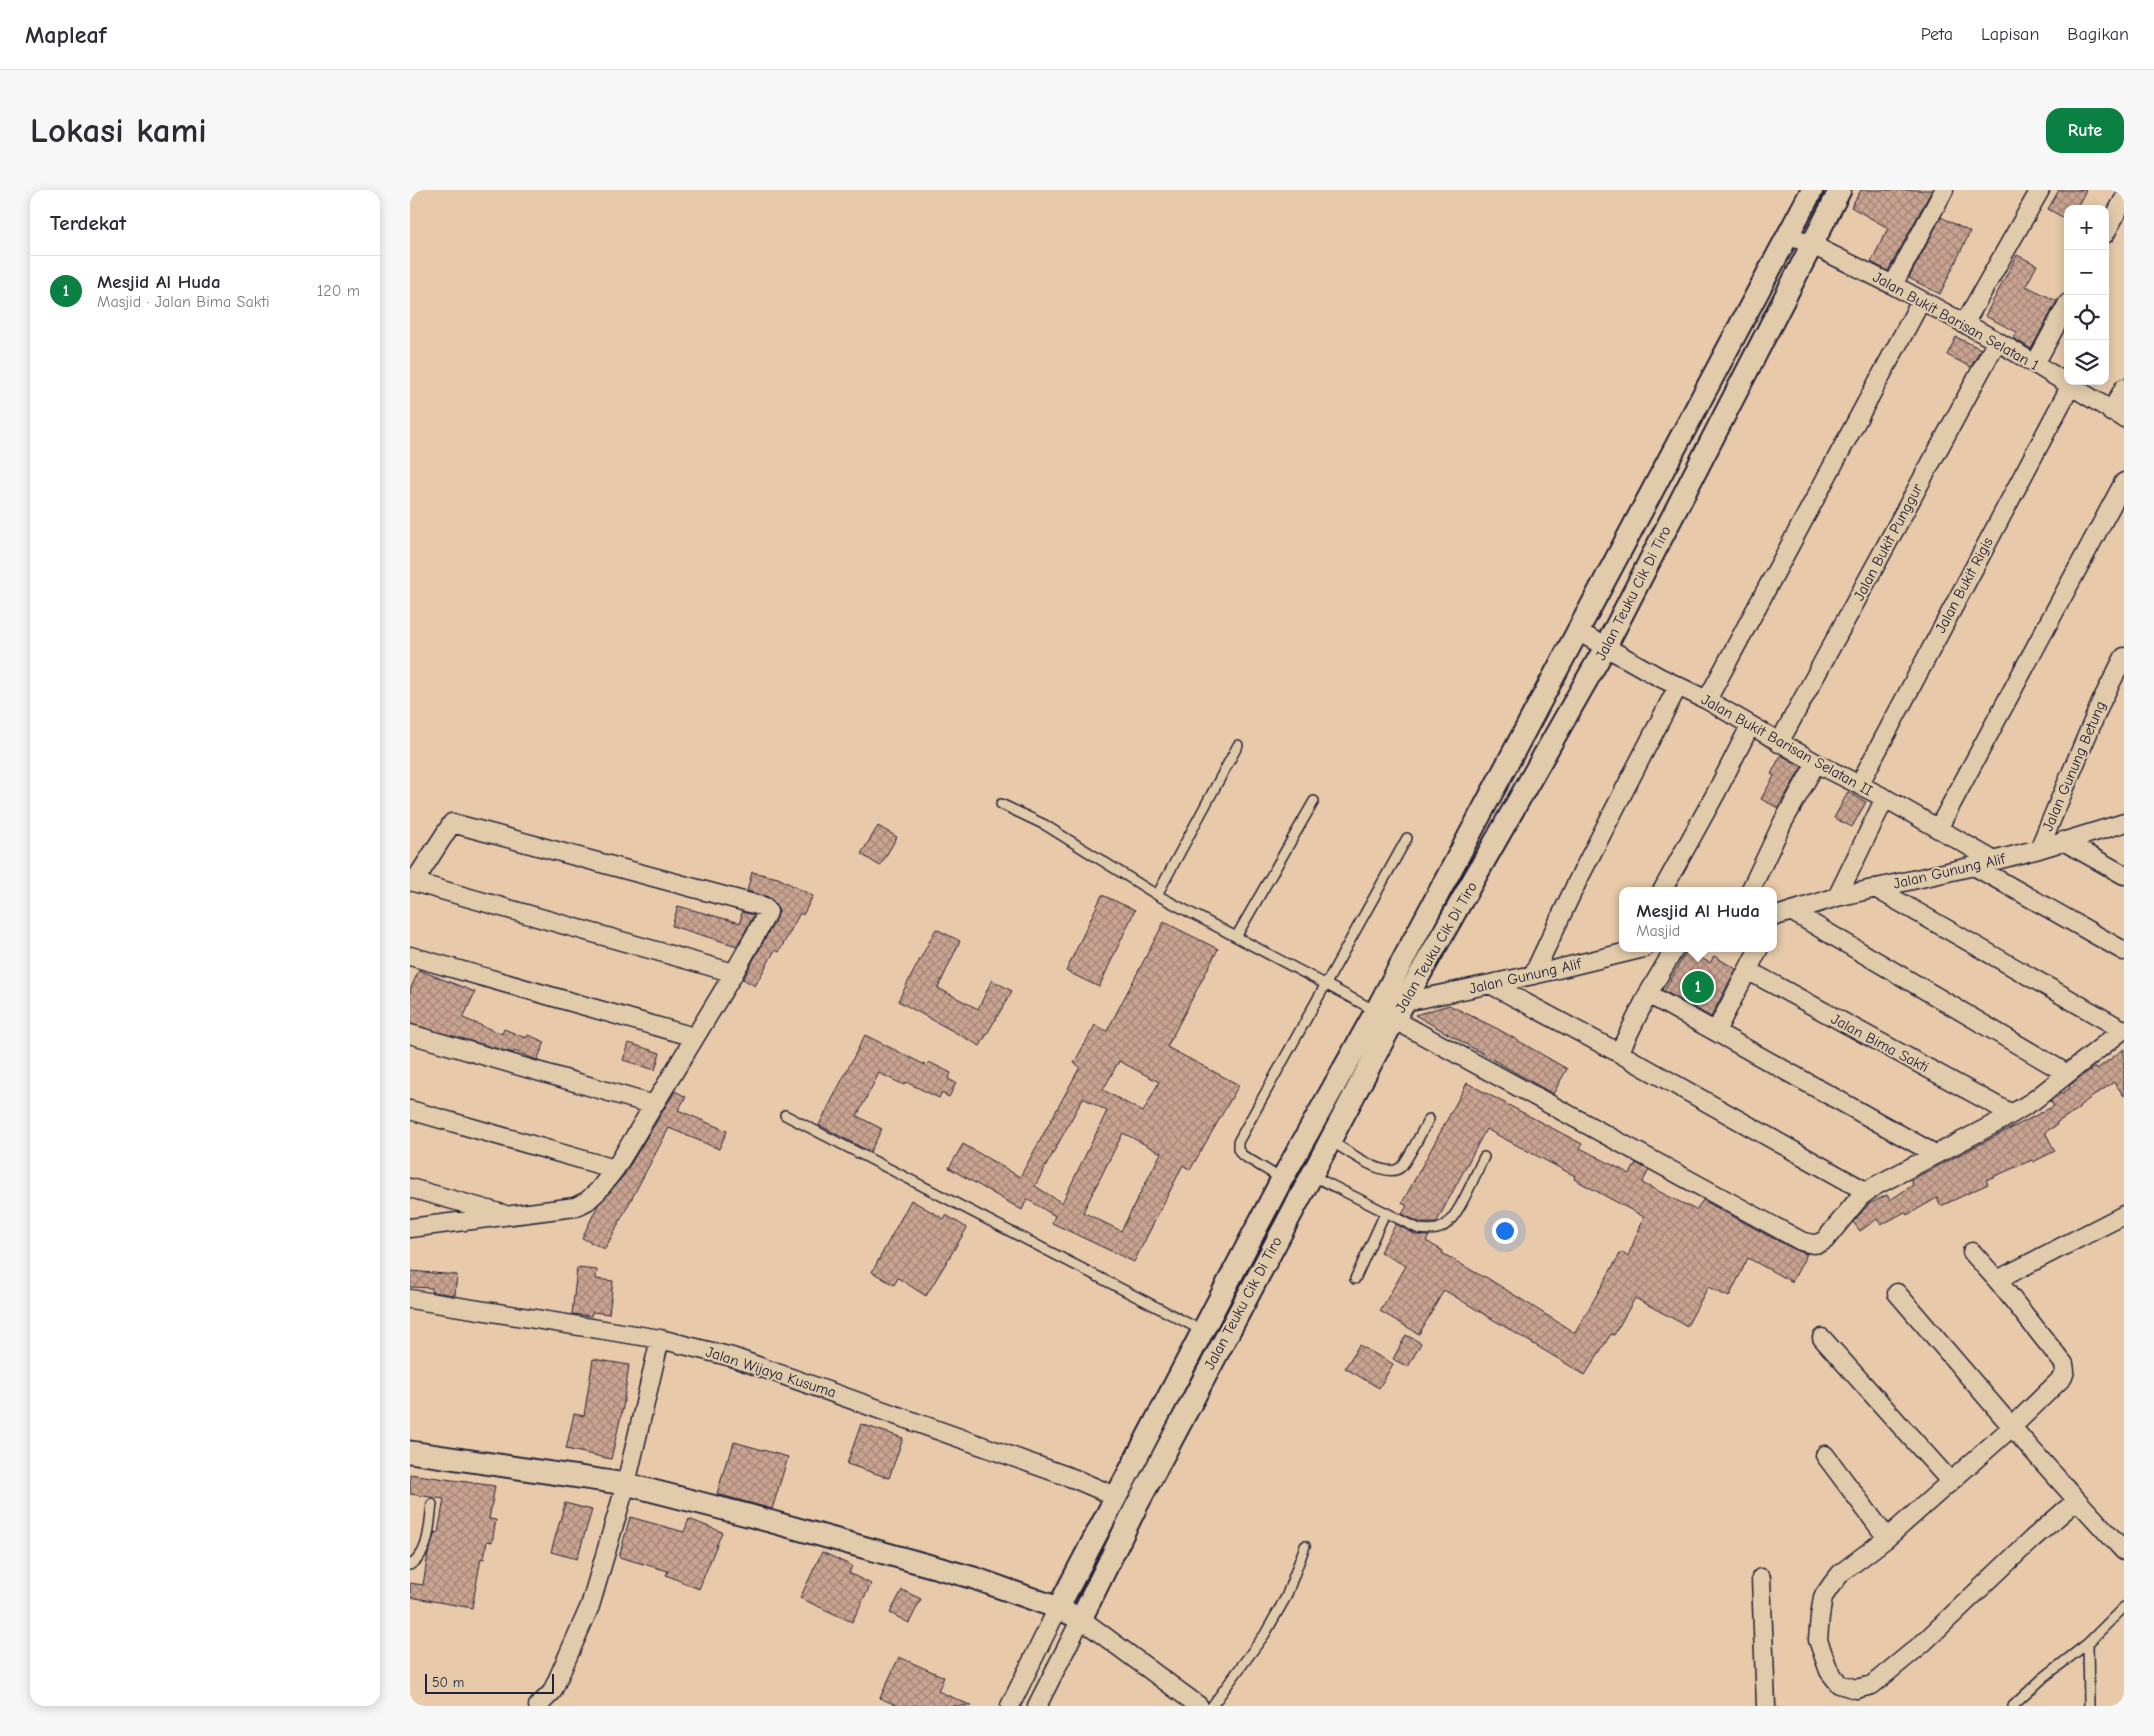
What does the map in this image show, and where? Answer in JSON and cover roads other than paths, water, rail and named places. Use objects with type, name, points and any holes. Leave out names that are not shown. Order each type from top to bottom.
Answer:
[{"type":"street","name":"Jalan Teuku Cik Di Tiro","points":[[1037,1706],[1178,1428],[1330,1140],[1385,1015],[1579,632],[1812,190]]},
{"type":"street","name":"Jalan Teuku Cik Di Tiro","points":[[1010,1706],[1058,1608],[1282,1179],[1385,1015],[1405,1002],[1606,646],[1810,244],[1840,190]]},
{"type":"street","points":[[1893,286],[1944,190]]},
{"type":"street","points":[[1964,324],[2040,190]]},
{"type":"street","points":[[2109,227],[2124,199]]},
{"type":"street","name":"Jalan Bukit Barisan Selatan 1","points":[[1788,236],[1810,244],[1997,341],[2118,415]]},
{"type":"street","points":[[1707,700],[1921,301]]},
{"type":"street","points":[[2035,364],[2064,310]]},
{"type":"street","name":"Jalan Bukit Punggur","points":[[1780,743],[1997,341]]},
{"type":"street","name":"Jalan Bukit Rigis","points":[[1859,785],[2071,386]]},
{"type":"street","points":[[2118,415],[2124,388]]},
{"type":"street","points":[[1938,829],[2124,482]]},
{"type":"street","name":"Jalan Bukit Barisan Selatan II","points":[[1579,632],[1707,700],[1816,763],[1885,798],[1993,860]]},
{"type":"street","name":"Jalan Gunung Betung","points":[[2039,849],[2102,700],[2124,657]]},
{"type":"street","points":[[1533,975],[1582,872],[1678,686]]},
{"type":"street","points":[[1664,887],[1716,793],[1750,726]]},
{"type":"street","points":[[1752,887],[1816,763]]},
{"type":"street","points":[[1837,897],[1885,798]]},
{"type":"street","points":[[410,1228],[512,1217],[575,1207],[587,1201],[598,1191],[615,1168],[734,973],[768,912],[765,907],[452,823],[412,881],[734,973]]},
{"type":"street","name":"Jalan Gunung Alif","points":[[1778,916],[1837,897],[1974,866],[2039,849],[2124,823]]},
{"type":"street","points":[[2063,841],[2124,875]]},
{"type":"street","points":[[1974,866],[2124,951]]},
{"type":"street","points":[[1385,1015],[1801,1241],[1819,1245],[1860,1197],[1874,1186],[2012,1114],[2033,1101],[2123,1029],[1875,888]]},
{"type":"street","points":[[1778,916],[1934,997],[2066,1073]]},
{"type":"street","name":"Jalan Gunung Alif","points":[[1405,1002],[1533,975],[1623,952]]},
{"type":"street","points":[[1618,1053],[1648,994],[1673,952]]},
{"type":"street","points":[[1716,1031],[1757,952]]},
{"type":"street","points":[[410,956],[694,1036]]},
{"type":"street","name":"Jalan Bima Sakti","points":[[1748,971],[2012,1114]]},
{"type":"street","points":[[1490,984],[1867,1192]]},
{"type":"street","points":[[1648,994],[1935,1154]]},
{"type":"street","points":[[410,1034],[654,1105]]},
{"type":"street","points":[[410,1110],[615,1168]]},
{"type":"street","points":[[410,1188],[512,1217]]},
{"type":"street","points":[[1997,1280],[2124,1216]]},
{"type":"street","points":[[1972,1252],[1997,1280],[2064,1364],[2063,1378],[2012,1427],[1888,1538],[1841,1573],[1823,1597],[1820,1616],[1818,1640],[1829,1671],[1839,1684],[1856,1689],[1872,1685],[1923,1643],[2032,1539],[2077,1500]]},
{"type":"street","points":[[1897,1294],[2012,1427],[2124,1551]]},
{"type":"street","name":"Jalan Wijaya Kusuma","points":[[410,1299],[660,1339],[732,1357],[1075,1479],[1117,1497]]},
{"type":"street","points":[[1822,1338],[1950,1481]]},
{"type":"street","points":[[538,1706],[552,1692],[590,1606],[626,1484],[660,1339]]},
{"type":"street","points":[[1157,1419],[1178,1428]]},
{"type":"street","points":[[410,1452],[626,1484],[751,1516],[974,1578],[1058,1608],[1081,1619],[1200,1706]]},
{"type":"street","points":[[1825,1456],[1888,1538]]},
{"type":"street","points":[[1761,1578],[1766,1706]]},
{"type":"lane","points":[[1156,895],[1238,745]]},
{"type":"lane","points":[[1236,937],[1314,801]]},
{"type":"lane","points":[[1001,804],[1045,825],[1156,895],[1385,1015]]},
{"type":"lane","points":[[1282,1179],[1242,1154],[1238,1149],[1238,1142],[1407,838]]},
{"type":"lane","points":[[785,1115],[1202,1330]]},
{"type":"lane","points":[[1330,1140],[1380,1170],[1390,1171],[1400,1167],[1429,1119]]},
{"type":"lane","points":[[1311,1174],[1419,1229],[1432,1230],[1443,1227],[1453,1218],[1484,1157]]},
{"type":"lane","points":[[1355,1280],[1385,1213]]},
{"type":"lane","points":[[410,1565],[417,1561],[424,1551],[432,1504]]},
{"type":"lane","points":[[1212,1706],[1265,1634],[1286,1597],[1305,1546]]},
{"type":"lane","points":[[2013,1706],[2043,1678],[2088,1643],[2124,1607]]},
{"type":"lane","points":[[2088,1643],[2088,1706]]},
{"type":"place","name":"Mesjid Al Huda","points":[[1698,987]]}]
